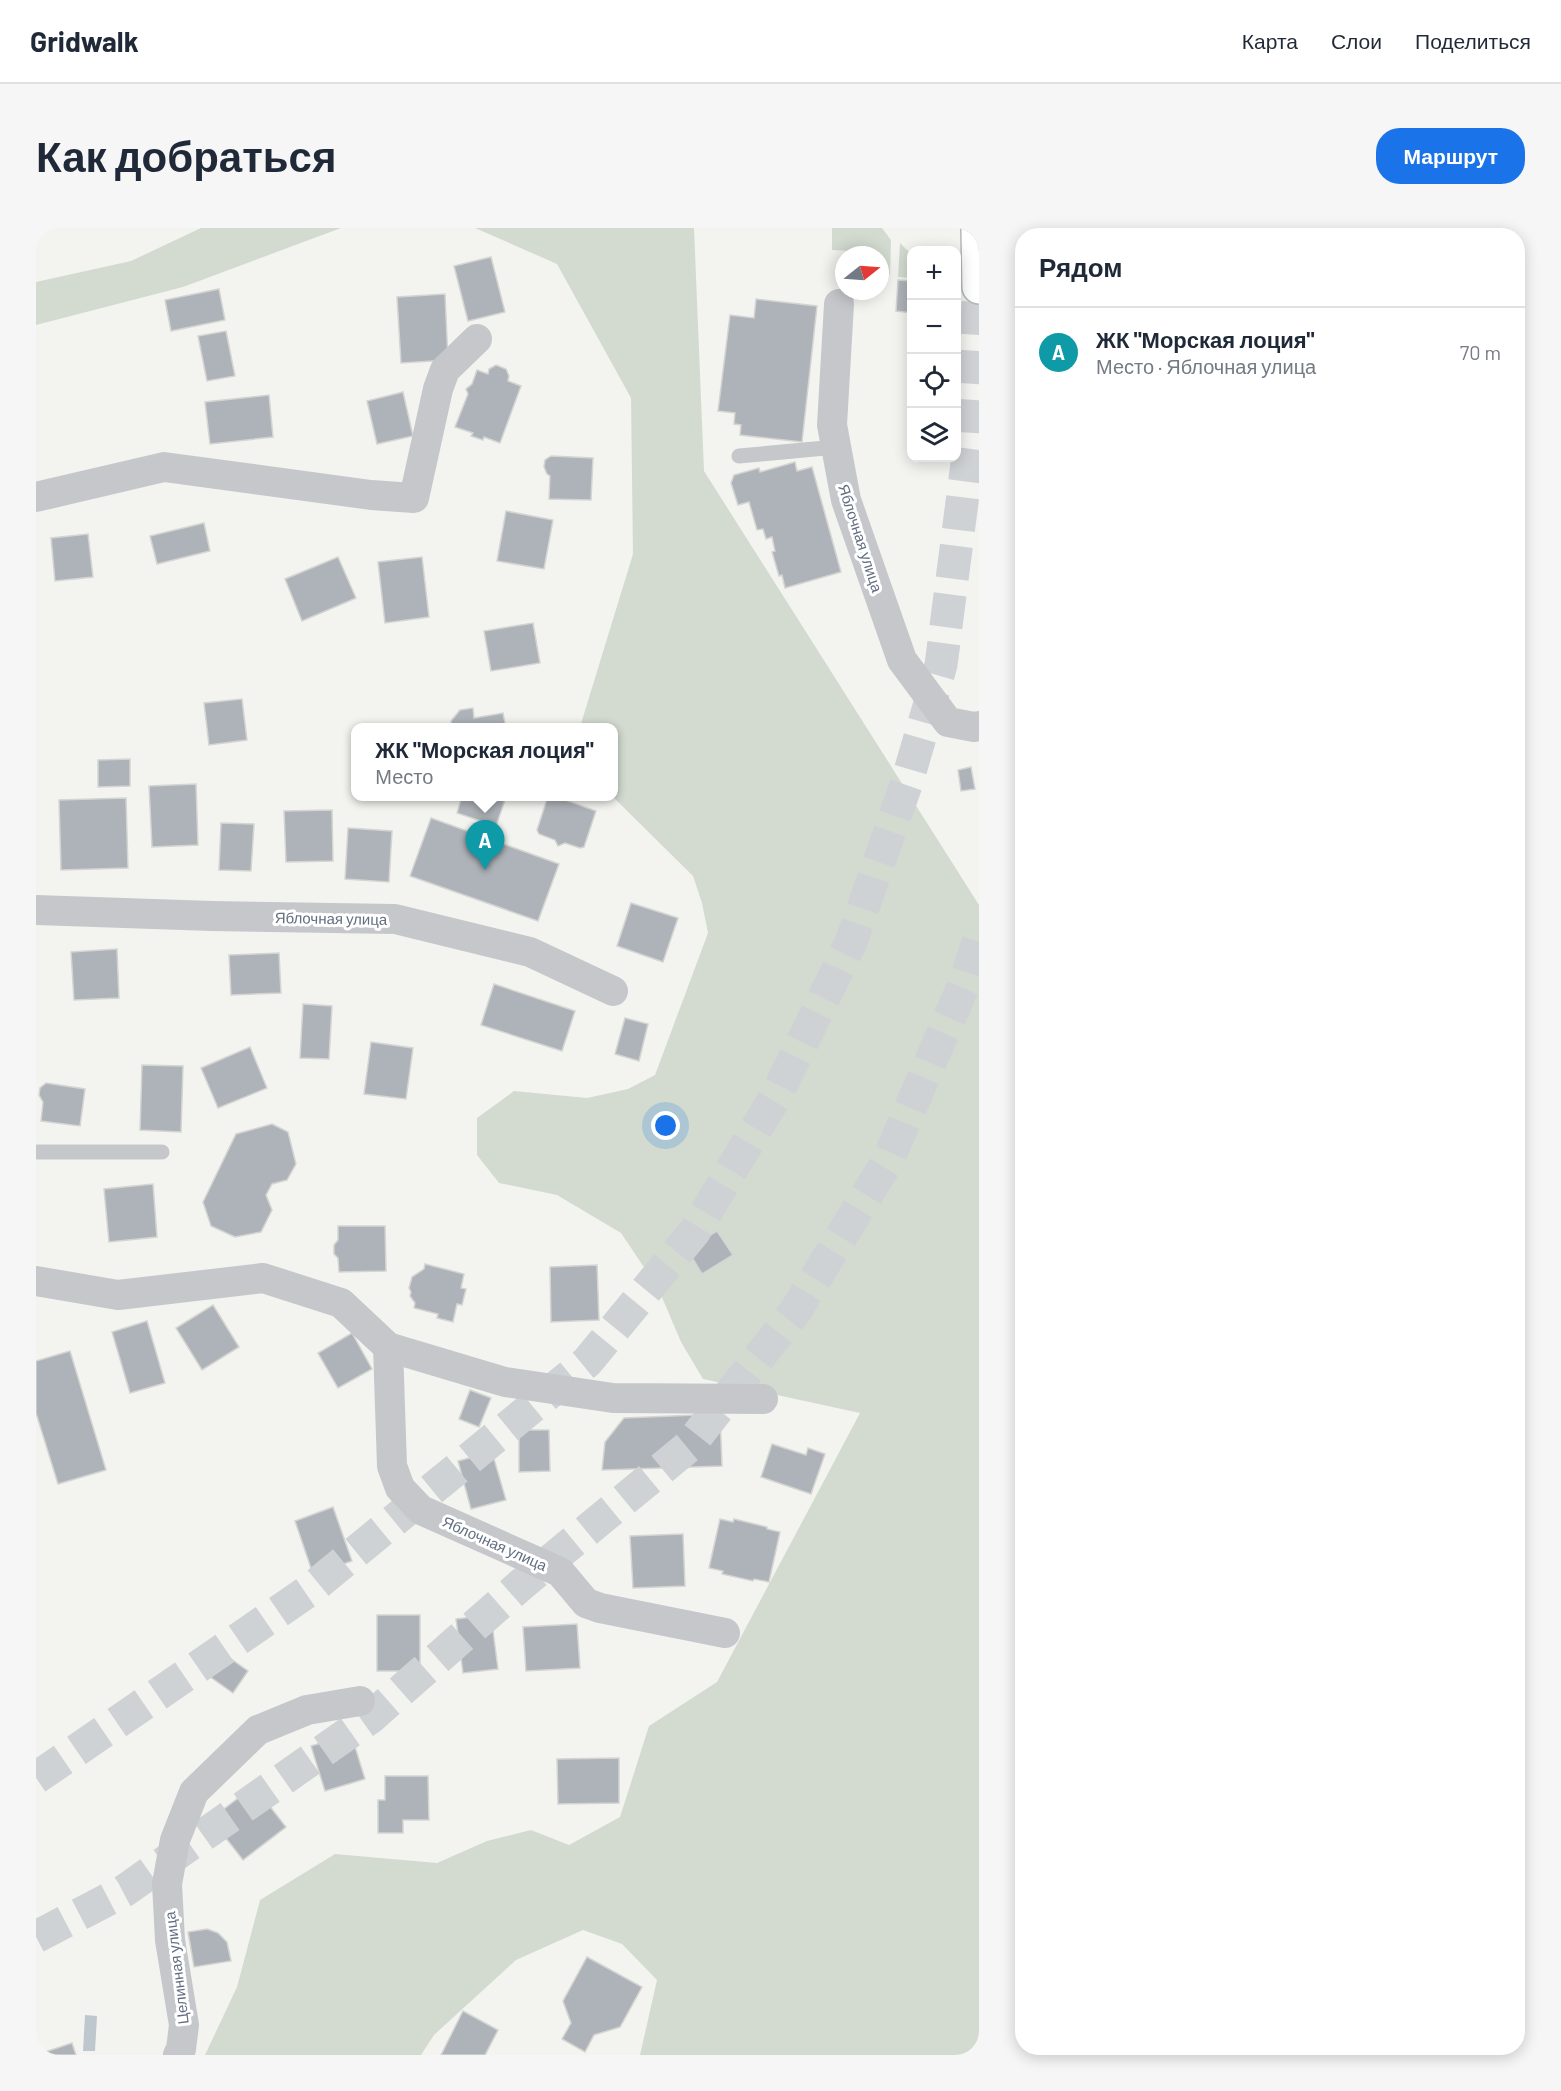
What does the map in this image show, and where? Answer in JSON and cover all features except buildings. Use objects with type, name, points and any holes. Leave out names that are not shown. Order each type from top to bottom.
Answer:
[{"type":"main road","points":[[975,231],[979,287]]},
{"type":"street","name":"Яблочная улица","points":[[839,304],[832,425],[846,500],[902,660],[948,722],[974,728],[979,726]]},
{"type":"street","points":[[36,497],[164,467],[359,494],[414,498],[438,389],[445,370],[477,339]]},
{"type":"street","name":"Яблочная улица","points":[[36,910],[394,920],[530,952],[613,992]]},
{"type":"street","points":[[36,1281],[118,1294],[263,1278],[341,1303],[388,1347],[505,1382],[613,1398],[764,1399]]},
{"type":"street","name":"Яблочная улица","points":[[388,1347],[392,1466],[400,1488],[421,1510],[560,1572],[586,1603],[600,1608],[725,1633]]},
{"type":"street","name":"Целинная улица","points":[[178,2055],[184,2025],[170,1940],[167,1884],[175,1840],[194,1792],[258,1730],[307,1710],[360,1701]]},
{"type":"lane","points":[[739,456],[836,447]]},
{"type":"lane","points":[[36,1152],[162,1152]]},
{"type":"shaded area","points":[[201,228],[341,228],[183,287],[36,325],[36,282],[131,261]]},
{"type":"shaded area","points":[[475,228],[694,228],[704,471],[979,905],[979,2055],[640,2055],[657,1980],[622,1944],[583,1930],[516,1960],[434,2035],[421,2055],[205,2055],[237,1987],[260,1900],[335,1854],[437,1863],[487,1841],[531,1830],[569,1845],[620,1817],[649,1726],[717,1682],[860,1413],[703,1379],[681,1342],[658,1288],[621,1233],[557,1195],[499,1183],[477,1155],[477,1118],[514,1091],[587,1098],[628,1089],[655,1075],[708,933],[702,903],[693,876],[617,801],[618,723],[581,723],[633,554],[631,398],[557,264]]},
{"type":"shaded area","points":[[832,228],[882,228],[891,240],[890,275],[889,246],[835,246],[835,250],[832,250]]},
{"type":"shaded area","points":[[900,243],[907,250],[907,278],[898,277]]},
{"type":"shaded area","points":[[85,2015],[97,2016],[95,2051],[83,2051]]},
{"type":"tunnel","points":[[36,1778],[307,1592],[587,1362],[694,1232],[776,1096],[851,942],[907,782],[941,665],[969,448],[979,287]]},
{"type":"tunnel","points":[[36,1937],[124,1891],[370,1718],[522,1584],[688,1447],[794,1313],[887,1162],[965,982],[979,939]]},
{"type":"place","name":"ЖК \"Морская лоция\"","points":[[485,870]]}]
